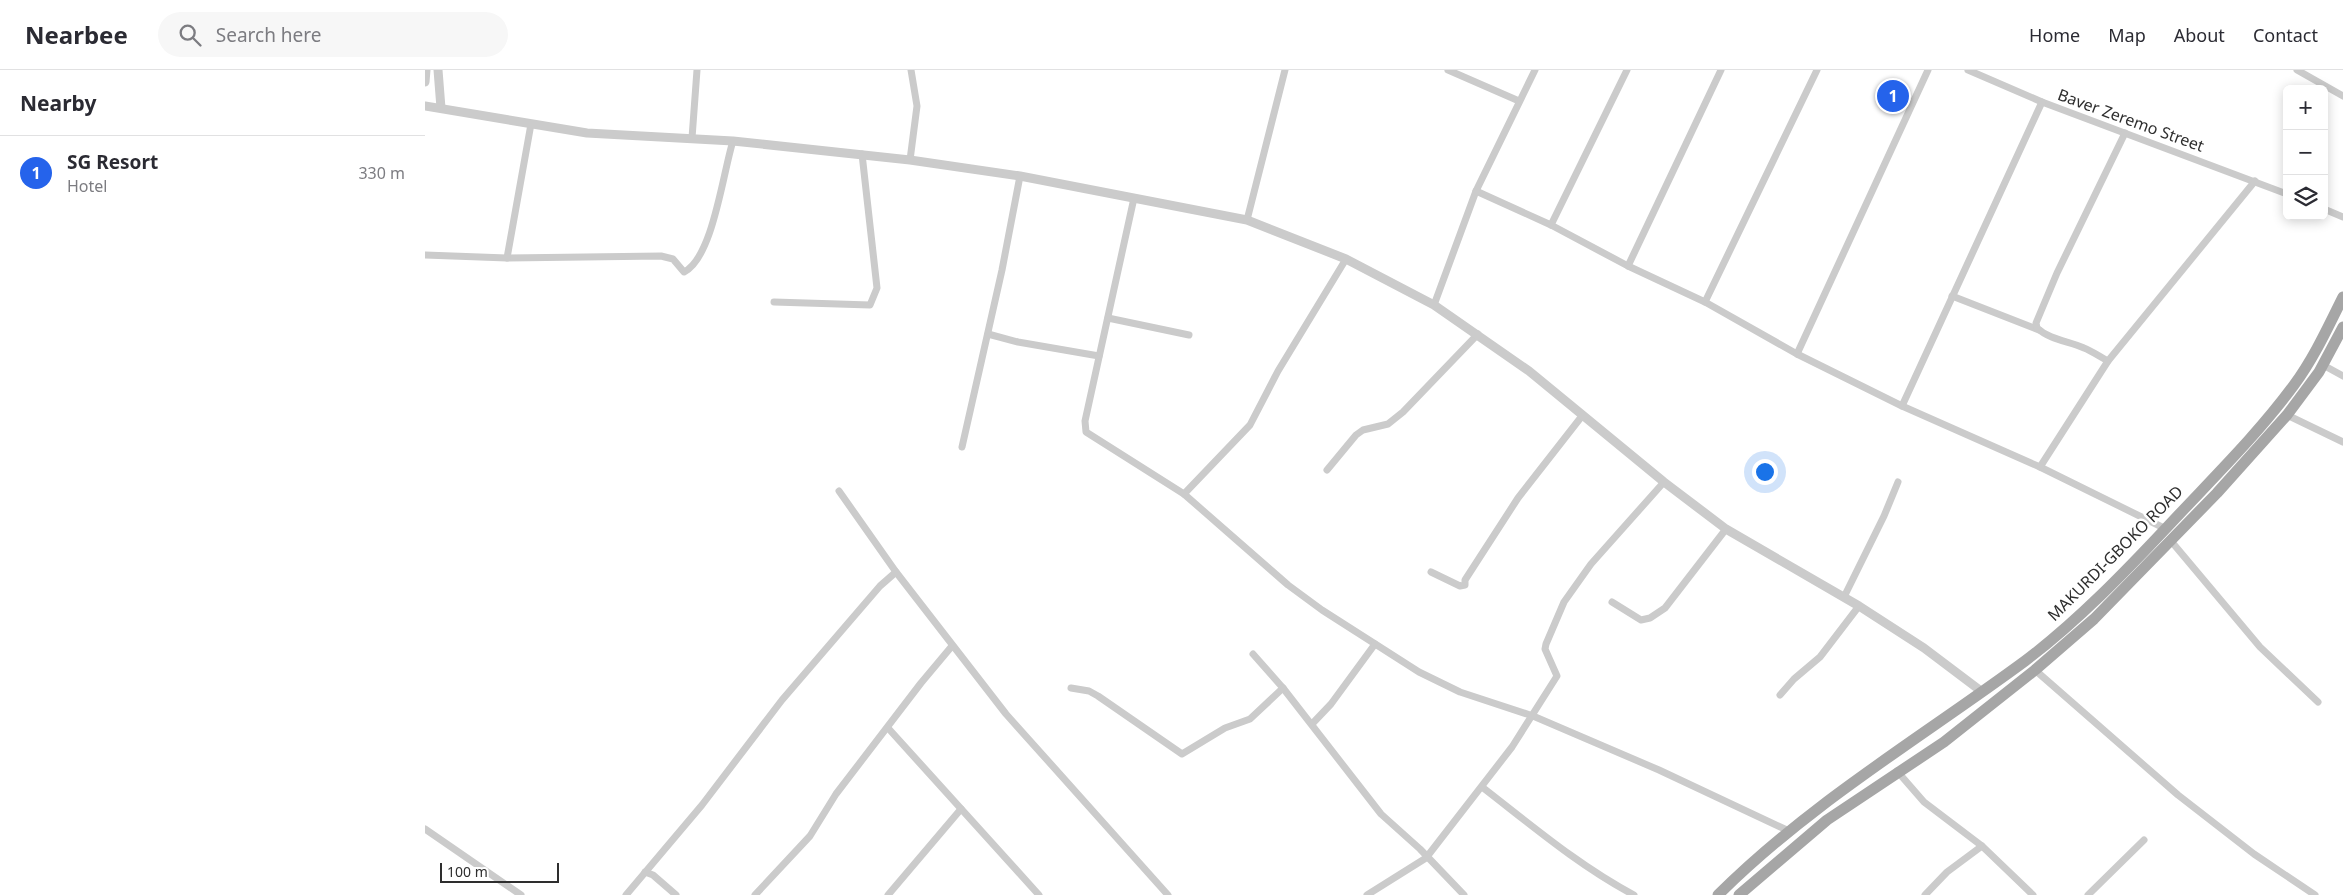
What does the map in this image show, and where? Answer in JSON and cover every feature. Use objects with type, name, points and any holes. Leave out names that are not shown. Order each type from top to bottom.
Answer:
[{"type":"main road","name":"MAKURDI-GBOKO ROAD","points":[[1718,895],[1748,864],[1789,831],[2025,661],[2085,610],[2166,529],[2270,414],[2309,364],[2343,297]]},
{"type":"main road","points":[[1739,895],[1827,820],[1897,771],[1944,742],[2035,670],[2093,619],[2171,541],[2287,415],[2321,368],[2343,327]]},
{"type":"main road","points":[[2309,364],[2321,368]]},
{"type":"street","points":[[438,70],[441,108]]},
{"type":"street","points":[[692,138],[697,70]]},
{"type":"street","points":[[910,160],[917,106],[911,70]]},
{"type":"street","points":[[1247,220],[1285,70]]},
{"type":"street","points":[[1448,70],[1519,101]]},
{"type":"street","points":[[1433,305],[1476,191],[1535,70]]},
{"type":"street","points":[[1551,225],[1627,70]]},
{"type":"street","points":[[1628,266],[1721,70]]},
{"type":"street","points":[[1705,302],[1817,70]]},
{"type":"street","points":[[1797,354],[1928,70]]},
{"type":"street","name":"Baver Zeremo Street","points":[[1968,70],[2043,102],[2283,192]]},
{"type":"street","points":[[2297,70],[2343,96]]},
{"type":"street","points":[[1902,406],[2043,102]]},
{"type":"street","points":[[425,106],[587,132],[733,141],[910,160],[1020,176],[1247,220],[1346,259],[1433,305],[1478,334],[1529,371],[1664,482],[1726,529],[1859,606],[1924,648],[1981,691]]},
{"type":"street","points":[[507,258],[531,124]]},
{"type":"street","points":[[2039,330],[2036,323],[2040,310],[2125,133]]},
{"type":"street","points":[[425,255],[507,258],[661,256],[673,259],[684,272],[693,268],[707,238],[733,141]]},
{"type":"street","points":[[774,302],[870,305],[877,288],[862,154]]},
{"type":"street","points":[[962,447],[988,334],[1020,176]]},
{"type":"street","points":[[2040,467],[2108,361],[2255,181]]},
{"type":"street","points":[[1476,191],[1551,225],[1628,266],[1705,302],[1797,354],[1902,406],[2040,467],[2166,529]]},
{"type":"street","points":[[1134,198],[1085,421],[1085,432],[1184,494],[1288,585],[1419,672],[1460,692],[1533,716],[1677,778],[1789,831]]},
{"type":"street","points":[[2328,211],[2343,217]]},
{"type":"street","points":[[1184,494],[1249,425],[1278,371],[1346,259]]},
{"type":"street","points":[[1952,296],[2060,340],[2083,347],[2108,361]]},
{"type":"street","points":[[1108,318],[1189,334]]},
{"type":"street","points":[[988,334],[1018,342],[1099,356]]},
{"type":"street","points":[[1327,470],[1356,435],[1363,430],[1388,424],[1403,412],[1478,334]]},
{"type":"street","points":[[2321,368],[2343,376]]},
{"type":"street","points":[[2287,415],[2343,442]]},
{"type":"street","points":[[1431,572],[1460,586],[1465,585],[1465,580],[1518,498],[1582,416]]},
{"type":"street","points":[[1367,895],[1426,858],[1533,716],[1557,676],[1545,649],[1564,602],[1591,564],[1664,482]]},
{"type":"street","points":[[1843,597],[1884,516],[1898,482]]},
{"type":"street","points":[[839,491],[896,572],[1006,714],[1169,895]]},
{"type":"street","points":[[1612,602],[1641,620],[1658,615],[1675,598],[1726,529]]},
{"type":"street","points":[[2171,541],[2261,647],[2318,702]]},
{"type":"street","points":[[626,895],[702,805],[782,700],[880,586],[896,572]]},
{"type":"street","points":[[1780,695],[1794,678],[1820,657],[1859,606]]},
{"type":"street","points":[[1311,724],[1331,704],[1375,644]]},
{"type":"street","points":[[755,895],[810,836],[836,794],[921,683],[952,646]]},
{"type":"street","points":[[1253,654],[1283,688],[1381,814],[1421,849],[1426,858],[1464,895]]},
{"type":"street","points":[[2035,670],[2178,795],[2254,854],[2315,895]]},
{"type":"street","points":[[1071,688],[1089,691],[1098,696],[1182,754],[1225,728],[1250,719],[1283,688]]},
{"type":"street","points":[[888,728],[1039,895]]},
{"type":"street","points":[[1897,771],[1924,802],[1982,846],[2033,895]]},
{"type":"street","points":[[1482,786],[1592,870],[1634,895]]},
{"type":"street","points":[[888,895],[961,809]]},
{"type":"street","points":[[425,829],[521,895]]},
{"type":"street","points":[[2088,895],[2144,840]]},
{"type":"street","points":[[1925,895],[1947,872],[1982,846]]},
{"type":"street","points":[[645,872],[653,875],[676,895]]},
{"type":"place","name":"SG Resort","points":[[1893,96]]}]
